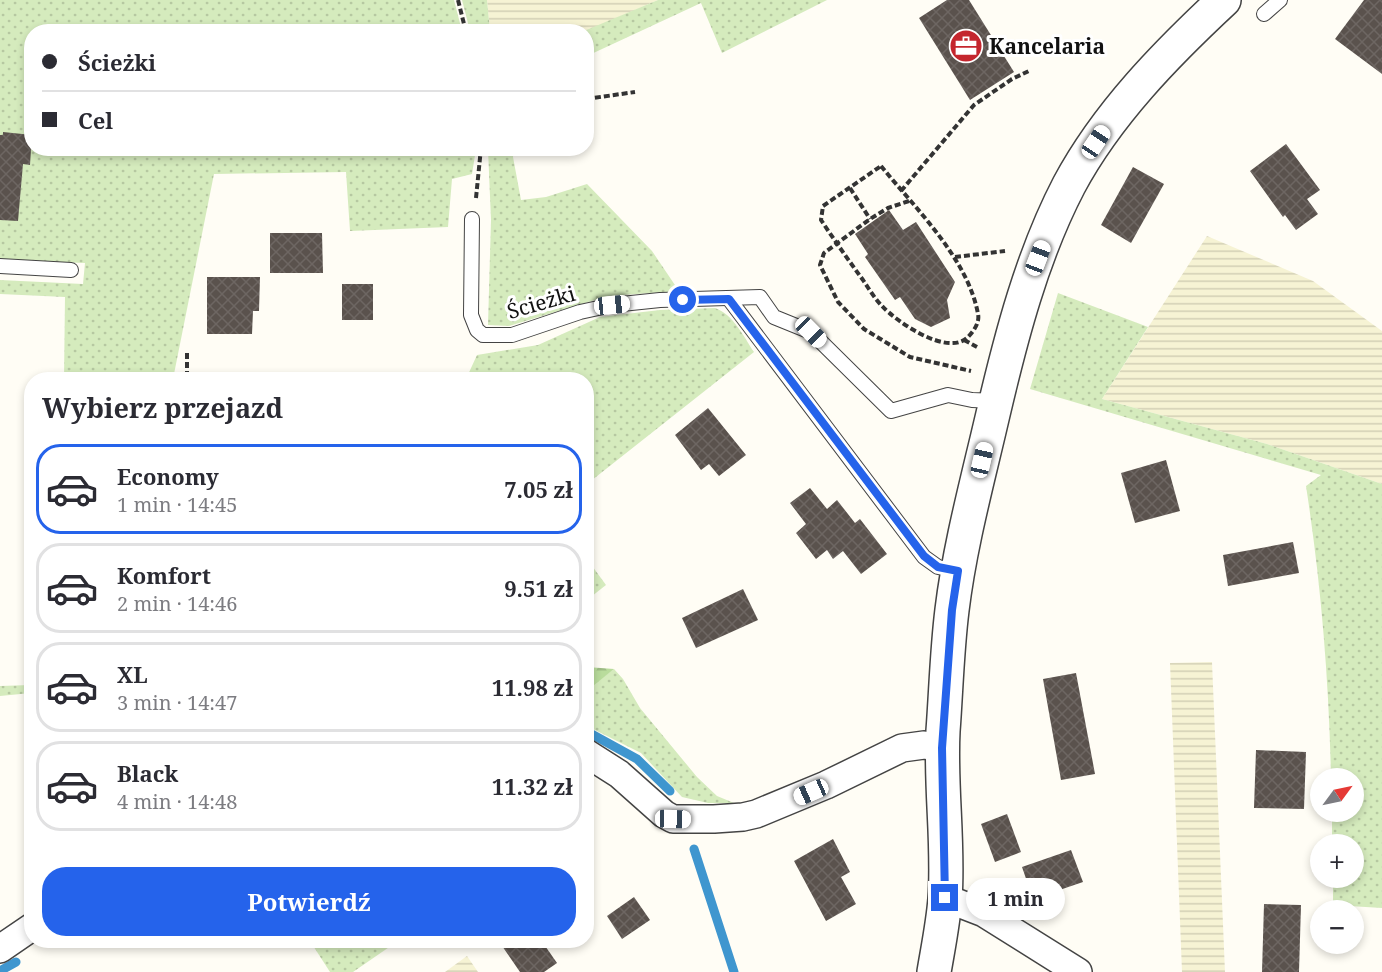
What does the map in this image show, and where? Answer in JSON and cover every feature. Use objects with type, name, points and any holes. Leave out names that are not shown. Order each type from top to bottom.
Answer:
[{"type":"street","points":[[934,972],[945,898],[942,748],[952,610],[958,571],[1009,346],[1038,258],[1069,185],[1104,130],[1129,99],[1172,51],[1224,0]]},
{"type":"street","points":[[594,758],[619,774],[664,814],[673,819],[714,819],[756,814],[826,785],[902,748],[924,745],[942,748]]},
{"type":"street","points":[[945,898],[984,913],[1078,972]]},
{"type":"street","points":[[0,949],[24,932]]},
{"type":"lane","points":[[1264,14],[1280,0]]},
{"type":"lane","name":"Ścieżki","points":[[472,219],[471,315],[477,330],[483,335],[512,335],[580,312],[612,305],[660,300],[760,297],[774,317],[811,332],[891,411],[948,394],[972,400],[996,401]]},
{"type":"lane","points":[[0,266],[71,270]]},
{"type":"lane","points":[[729,299],[924,556],[938,567],[958,571]]},
{"type":"path","points":[[458,0],[464,24]]},
{"type":"path","points":[[901,191],[974,105],[1012,79],[1031,70]]},
{"type":"path","points":[[594,98],[635,92]]},
{"type":"path","points":[[472,219],[480,156]]},
{"type":"path","points":[[881,166],[955,256],[970,286],[979,317],[974,329],[964,340],[950,343],[933,340],[914,331],[882,306],[821,220],[823,206],[850,188],[881,166]]},
{"type":"path","points":[[850,188],[870,219]]},
{"type":"path","points":[[909,201],[888,207],[870,219],[824,253],[820,265],[838,302],[864,329],[910,357],[973,372]]},
{"type":"path","points":[[955,256],[1011,250]]},
{"type":"path","points":[[187,353],[187,372]]},
{"type":"shaded area","points":[[487,0],[658,0],[594,28],[594,24],[489,24]]},
{"type":"shaded area","points":[[1207,236],[1313,281],[1382,331],[1382,484],[1267,444],[1102,399]]},
{"type":"shaded area","points":[[1212,662],[1225,972],[1182,972],[1170,663]]},
{"type":"shaded area","points":[[467,956],[478,972],[445,972]]},
{"type":"green space","points":[[0,0],[454,0],[460,24],[24,24],[24,156],[475,156],[472,174],[452,179],[448,227],[350,231],[346,172],[214,174],[174,372],[64,372],[65,297],[0,294],[0,280],[83,284],[85,263],[0,260]]},
{"type":"green space","points":[[462,0],[487,0],[489,24],[468,24]]},
{"type":"green space","points":[[658,0],[827,0],[722,53],[701,3],[594,53],[594,27]]},
{"type":"green space","points":[[488,156],[513,156],[521,200],[546,197],[587,184],[652,251],[679,291],[608,296],[509,326],[488,325],[491,220]]},
{"type":"green space","points":[[1058,293],[1148,327],[1102,399],[1267,444],[1382,484],[1382,908],[1364,907],[1364,900],[1333,900],[1333,888],[1364,888],[1364,834],[1332,834],[1332,822],[1364,822],[1364,768],[1331,768],[1323,632],[1306,486],[1321,475],[1030,389]]},
{"type":"green space","points":[[715,308],[722,311],[733,321],[754,352],[594,478],[594,372],[469,372],[477,355],[538,345],[600,317],[660,310]]},
{"type":"green space","points":[[594,569],[606,585],[594,594]]},
{"type":"green space","points":[[594,668],[614,669],[594,685]]},
{"type":"green space","points":[[614,669],[623,679],[640,708],[697,777],[717,796],[734,803],[708,803],[682,797],[641,753],[594,730],[594,684]]},
{"type":"green space","points":[[24,685],[24,694],[0,696],[0,686]]},
{"type":"green space","points":[[315,948],[388,948],[353,972],[330,972]]},
{"type":"building","points":[[947,0],[969,0],[1014,72],[970,100],[919,18]]},
{"type":"building","points":[[1364,0],[1382,0],[1382,74],[1335,39]]},
{"type":"building","points":[[3,132],[24,134],[24,156],[31,156],[30,165],[23,164],[18,221],[0,220],[0,135],[3,135]]},
{"type":"building","points":[[1286,144],[1320,190],[1307,199],[1318,214],[1296,230],[1285,215],[1283,217],[1250,171]]},
{"type":"building","points":[[1133,167],[1164,184],[1131,243],[1101,225]]},
{"type":"building","points":[[889,210],[903,230],[916,222],[955,282],[947,300],[950,318],[931,327],[915,319],[900,297],[895,300],[865,257],[868,254],[855,234]]},
{"type":"building","points":[[270,233],[322,233],[323,273],[270,273]]},
{"type":"building","points":[[207,277],[260,277],[259,311],[253,311],[252,334],[207,334]]},
{"type":"building","points":[[342,284],[373,284],[373,320],[342,320]]},
{"type":"building","points":[[708,408],[746,455],[719,476],[709,464],[701,470],[675,435]]},
{"type":"building","points":[[1166,460],[1180,511],[1135,523],[1121,473]]},
{"type":"building","points":[[810,488],[827,509],[837,500],[855,523],[860,519],[887,554],[861,574],[843,551],[833,559],[827,550],[816,559],[796,533],[806,524],[790,503]]},
{"type":"building","points":[[1293,542],[1299,573],[1228,586],[1223,555]]},
{"type":"building","points":[[743,589],[758,620],[696,648],[682,618]]},
{"type":"building","points":[[1076,673],[1095,774],[1061,780],[1043,679]]},
{"type":"building","points":[[1256,750],[1306,752],[1304,809],[1254,808]]},
{"type":"building","points":[[1007,814],[1021,852],[995,862],[981,824]]},
{"type":"building","points":[[833,839],[850,872],[841,877],[856,904],[826,921],[794,861]]},
{"type":"building","points":[[1071,850],[1083,882],[1033,899],[1022,867]]},
{"type":"building","points":[[634,897],[650,920],[622,939],[607,916]]},
{"type":"building","points":[[1264,904],[1301,905],[1299,972],[1262,972]]},
{"type":"building","points":[[504,948],[547,948],[557,963],[544,972],[520,972]]},
{"type":"waterway","points":[[594,735],[637,759],[670,791]]},
{"type":"waterway","points":[[694,849],[734,972]]},
{"type":"waterway","points":[[0,971],[16,962]]},
{"type":"place","name":"Kancelaria","points":[[966,46]]},
{"type":"route","points":[[683,300],[729,299],[924,556],[938,567],[958,571],[952,610],[942,748],[945,898]]}]
